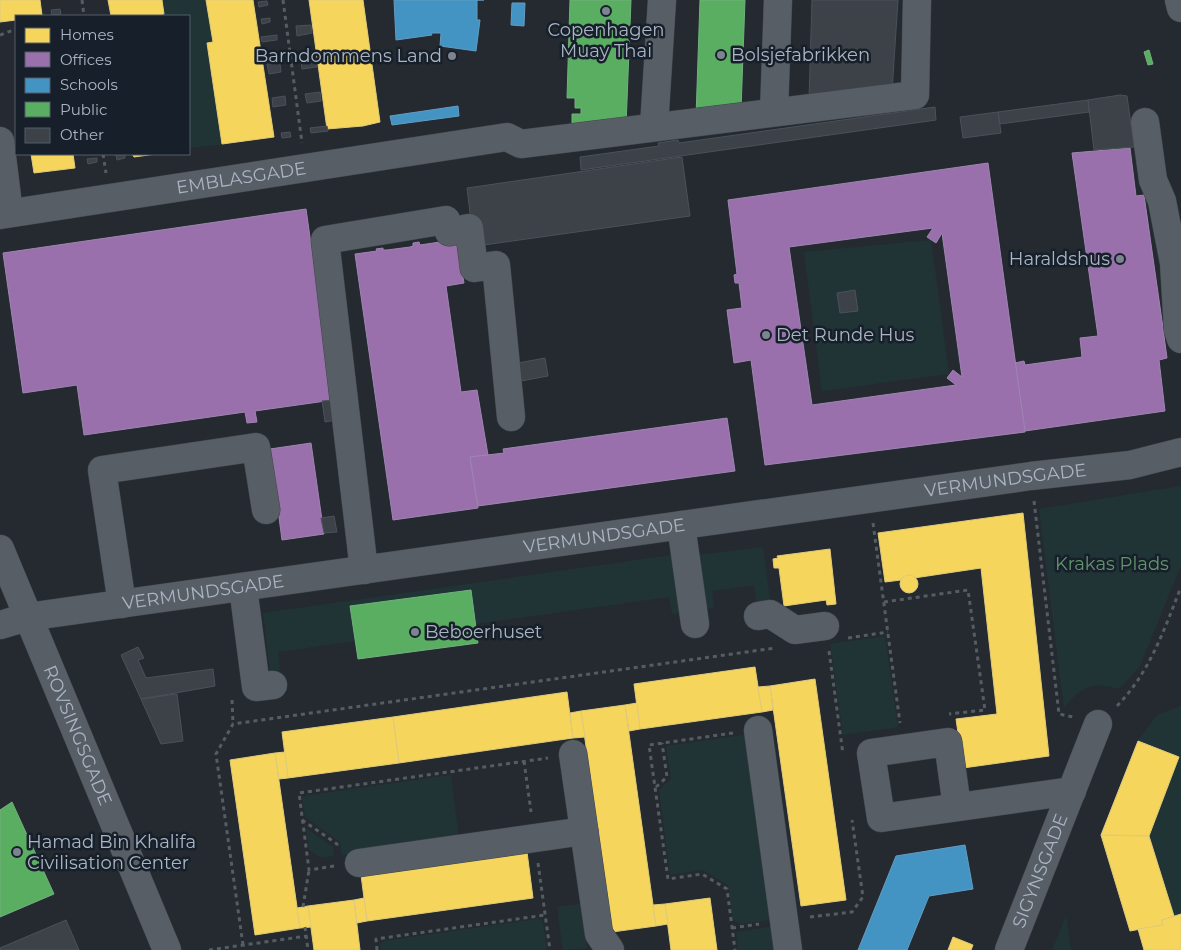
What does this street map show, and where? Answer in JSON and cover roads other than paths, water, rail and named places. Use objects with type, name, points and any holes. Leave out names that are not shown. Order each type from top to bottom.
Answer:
[{"type":"street","points":[[654,127],[662,0]]},
{"type":"street","points":[[774,112],[778,0]]},
{"type":"street","name":"EMBLASGADE","points":[[4,214],[507,137],[521,144],[915,95],[917,0]]},
{"type":"street","points":[[1179,0],[1181,8]]},
{"type":"street","points":[[1145,122],[1153,180],[1162,200],[1174,263],[1178,330],[1181,338]]},
{"type":"street","points":[[0,141],[4,214]]},
{"type":"street","points":[[364,570],[325,240],[446,220],[449,232],[469,228],[474,268],[496,265],[511,417]]},
{"type":"street","points":[[122,604],[102,470],[256,448],[266,510]]},
{"type":"street","name":"VERMUNDSGADE","points":[[0,625],[27,617],[243,586],[1031,476],[1130,465],[1181,452]]},
{"type":"street","points":[[681,525],[695,624]]},
{"type":"street","name":"ROVSINGSGADE","points":[[0,549],[167,950]]},
{"type":"street","points":[[243,586],[256,687],[273,685]]},
{"type":"street","points":[[758,616],[770,614],[794,630],[826,633]]},
{"type":"street","name":"SIGYNSGADE","points":[[1009,950],[1098,724]]},
{"type":"street","points":[[758,730],[776,922],[788,950]]},
{"type":"street","name":"SIGYNSGADE","points":[[957,807],[948,742],[871,753],[881,818],[1072,791]]},
{"type":"street","points":[[573,754],[599,934],[610,950]]},
{"type":"street","points":[[349,864],[584,831]]},
{"type":"place","name":"Copenhagen Muay Thai","points":[[606,11]]},
{"type":"place","name":"Bolsjefabrikken","points":[[721,55]]},
{"type":"place","name":"Barndommens Land","points":[[452,56]]},
{"type":"place","name":"Haraldshus","points":[[1120,259]]},
{"type":"place","name":"Det Runde Hus","points":[[766,335]]},
{"type":"place","name":"Beboerhuset","points":[[415,632]]},
{"type":"place","name":"Hamad Bin Khalifa Civilisation Center","points":[[17,852]]},
{"type":"park label","name":"Krakas Plads","points":[[1112,564]]}]
